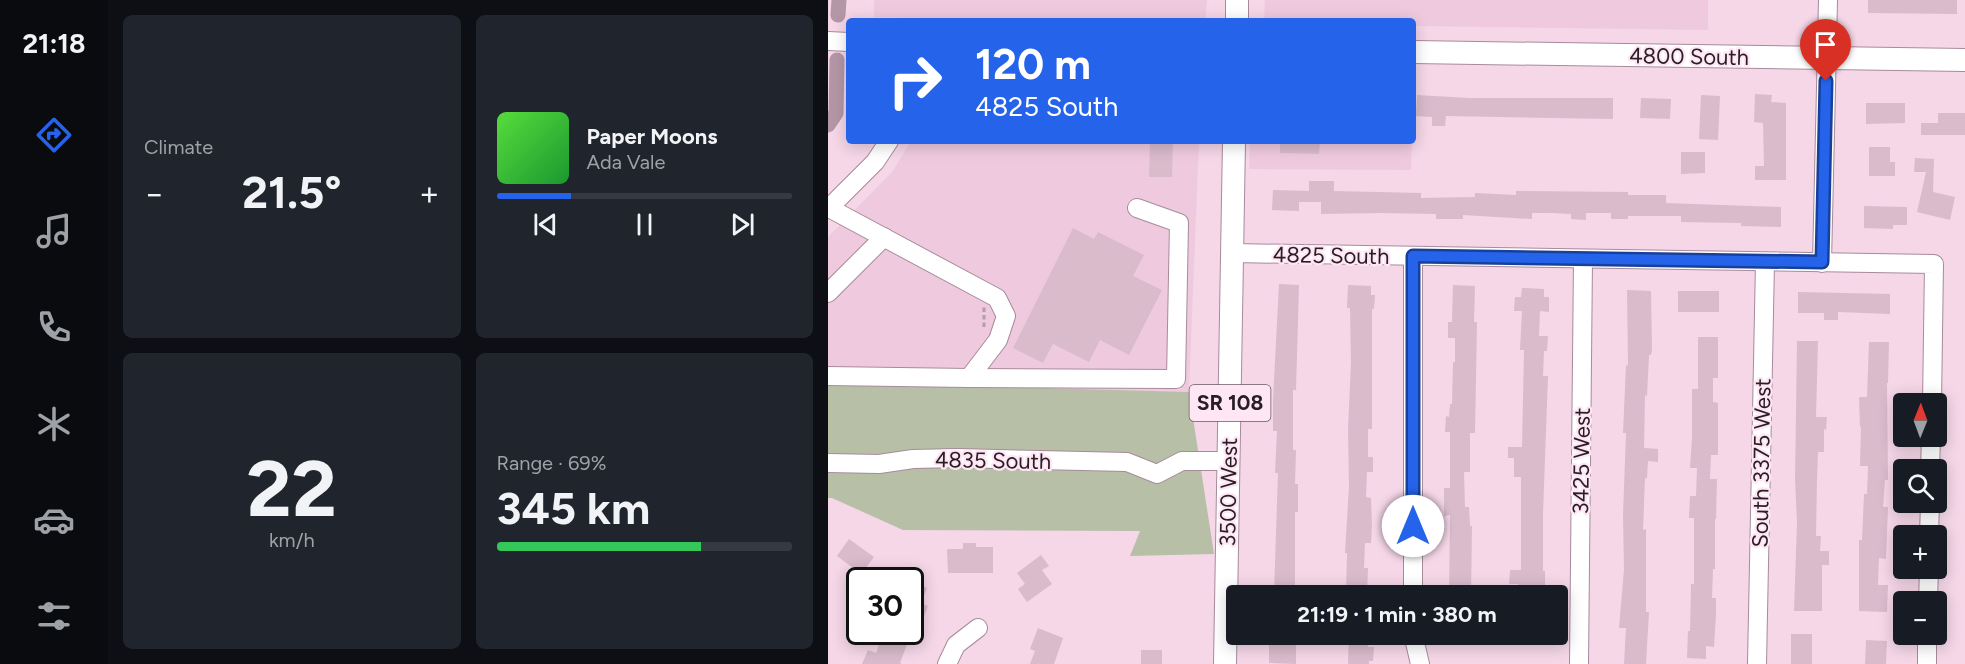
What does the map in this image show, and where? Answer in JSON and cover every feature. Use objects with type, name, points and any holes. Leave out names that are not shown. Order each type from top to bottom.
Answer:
[{"type":"main road","points":[[1237,18],[1238,0]]},
{"type":"main road","name":"4800 South","points":[[1416,52],[1965,60]]},
{"type":"main road","name":"3500 West","points":[[1225,664],[1234,144]]},
{"type":"street","points":[[1822,262],[1828,0]]},
{"type":"street","points":[[828,41],[846,42]]},
{"type":"street","points":[[887,144],[875,162],[829,209],[998,298],[1006,316],[998,340],[969,378]]},
{"type":"street","points":[[828,376],[1176,380],[1179,224],[1137,208]]},
{"type":"street","points":[[828,293],[884,237]]},
{"type":"street","name":"4825 South","points":[[1232,254],[1934,264],[1932,393]]},
{"type":"street","points":[[1413,256],[1413,585]]},
{"type":"street","name":"3425 West","points":[[1579,664],[1583,259]]},
{"type":"street","name":"South 3375 West","points":[[1757,664],[1765,262]]},
{"type":"street","name":"4835 South","points":[[828,463],[879,464],[913,459],[957,458],[1127,462],[1157,474],[1182,461],[1229,461]]},
{"type":"street","points":[[947,664],[956,645],[978,628]]},
{"type":"street","points":[[1416,645],[1420,664]]},
{"type":"street","points":[[1927,645],[1927,664]]},
{"type":"shaded area","points":[[874,0],[1207,0],[1205,18],[874,17]]},
{"type":"shaded area","points":[[1265,0],[1708,0],[1708,30],[1416,26],[1416,18],[1264,18]]},
{"type":"shaded area","points":[[909,144],[1199,144],[1189,392],[828,382],[828,237],[892,172]]},
{"type":"shaded area","points":[[1250,144],[1412,144],[1411,170],[1249,169]]},
{"type":"green space","points":[[828,382],[1189,392],[1214,554],[1130,556],[1140,531],[903,530],[828,498]]},
{"type":"building","points":[[1868,0],[1957,0],[1957,14],[1868,13]]},
{"type":"building","points":[[1755,94],[1772,95],[1771,102],[1786,103],[1786,180],[1755,180],[1755,166],[1764,166],[1763,123],[1754,122]]},
{"type":"building","points":[[1417,95],[1469,98],[1613,98],[1613,119],[1446,116],[1445,126],[1432,126],[1432,117],[1416,116]]},
{"type":"building","points":[[1701,95],[1720,96],[1718,140],[1699,139]]},
{"type":"building","points":[[1641,98],[1671,99],[1670,119],[1640,118]]},
{"type":"building","points":[[1866,103],[1905,103],[1905,123],[1866,124]]},
{"type":"building","points":[[1938,113],[1965,113],[1965,135],[1921,135],[1921,123],[1938,123]]},
{"type":"building","points":[[1150,144],[1173,144],[1172,177],[1149,177]]},
{"type":"building","points":[[1280,144],[1320,144],[1319,154],[1280,153]]},
{"type":"building","points":[[1869,147],[1890,147],[1890,162],[1895,162],[1895,176],[1869,176]]},
{"type":"building","points":[[1681,152],[1705,152],[1705,173],[1681,174]]},
{"type":"building","points":[[1915,158],[1934,159],[1933,192],[1955,197],[1950,220],[1917,212],[1926,172],[1914,172]]},
{"type":"building","points":[[1309,181],[1334,181],[1334,191],[1421,193],[1421,198],[1475,197],[1475,193],[1516,195],[1516,191],[1628,192],[1628,195],[1666,195],[1666,203],[1781,207],[1781,227],[1741,226],[1741,223],[1681,222],[1681,216],[1628,216],[1628,219],[1611,219],[1611,213],[1586,213],[1586,220],[1571,219],[1571,214],[1551,213],[1532,213],[1532,219],[1463,215],[1463,219],[1436,219],[1436,214],[1321,214],[1321,202],[1299,202],[1299,211],[1272,210],[1273,190],[1309,191]]},
{"type":"building","points":[[1864,206],[1907,207],[1907,225],[1893,225],[1893,229],[1864,228]]},
{"type":"building","points":[[1073,228],[1094,239],[1098,232],[1144,255],[1133,276],[1162,290],[1129,355],[1100,340],[1089,362],[1053,344],[1043,363],[1013,348]]},
{"type":"building","points":[[1279,284],[1299,285],[1296,390],[1293,390],[1293,450],[1296,450],[1295,484],[1298,484],[1298,512],[1295,512],[1295,585],[1274,585],[1278,473],[1275,473],[1277,431],[1273,431]]},
{"type":"building","points":[[1348,285],[1371,286],[1371,295],[1375,295],[1374,309],[1372,309],[1372,429],[1368,429],[1368,457],[1373,457],[1373,472],[1367,472],[1366,497],[1371,498],[1372,526],[1371,543],[1365,543],[1364,568],[1368,568],[1367,585],[1346,585],[1347,553],[1345,553],[1349,486],[1348,429],[1351,362],[1350,308],[1347,308]]},
{"type":"building","points":[[1453,285],[1475,286],[1474,322],[1477,322],[1475,433],[1470,433],[1470,472],[1464,472],[1465,507],[1469,507],[1470,526],[1472,526],[1471,585],[1449,585],[1450,515],[1444,516],[1444,488],[1450,488],[1450,432],[1445,432],[1446,416],[1449,417],[1450,404],[1452,404],[1453,362],[1455,362],[1455,338],[1448,338],[1448,322],[1452,322]]},
{"type":"building","points":[[1522,288],[1544,289],[1544,297],[1549,297],[1549,312],[1540,311],[1539,336],[1548,336],[1547,351],[1544,351],[1543,376],[1548,376],[1543,514],[1545,585],[1509,584],[1510,570],[1521,570],[1521,477],[1514,477],[1514,458],[1508,458],[1508,447],[1522,447],[1524,350],[1520,350],[1522,311],[1514,311],[1515,297],[1521,297]]},
{"type":"building","points":[[1627,290],[1651,291],[1652,350],[1649,355],[1647,396],[1645,395],[1644,448],[1658,449],[1658,462],[1648,461],[1647,478],[1645,478],[1643,530],[1646,529],[1646,612],[1649,612],[1646,664],[1624,664],[1626,628],[1619,628],[1624,569],[1626,433],[1623,433],[1626,365],[1628,366]]},
{"type":"building","points":[[1678,291],[1719,291],[1719,312],[1678,312]]},
{"type":"building","points":[[1798,292],[1890,294],[1890,314],[1838,312],[1838,320],[1824,320],[1824,313],[1798,313]]},
{"type":"building","points":[[1698,337],[1718,337],[1718,378],[1713,378],[1713,402],[1718,403],[1718,455],[1711,455],[1710,479],[1717,479],[1712,598],[1716,598],[1716,614],[1714,647],[1706,646],[1706,659],[1687,658],[1691,584],[1694,584],[1694,518],[1689,518],[1690,496],[1696,496],[1697,468],[1690,468],[1692,389],[1698,389]]},
{"type":"building","points":[[1797,341],[1818,341],[1816,417],[1827,417],[1826,430],[1824,429],[1824,452],[1818,452],[1817,479],[1816,536],[1821,536],[1820,551],[1829,551],[1829,565],[1822,565],[1822,611],[1794,611],[1797,522],[1795,480]]},
{"type":"building","points":[[1869,342],[1889,342],[1888,480],[1885,480],[1883,507],[1888,507],[1886,559],[1879,558],[1878,585],[1888,585],[1887,612],[1859,611],[1859,540],[1862,540],[1868,466],[1860,466],[1859,397],[1867,397]]},
{"type":"building","points":[[849,539],[874,557],[866,567],[852,567],[837,556]]},
{"type":"building","points":[[963,543],[976,543],[976,547],[993,547],[993,573],[948,573],[947,549],[963,549]]},
{"type":"building","points":[[1041,555],[1049,566],[1042,570],[1052,584],[1027,602],[1018,589],[1025,584],[1017,573]]},
{"type":"building","points":[[924,604],[928,606],[924,616]]},
{"type":"building","points":[[1038,628],[1063,638],[1054,664],[1030,664],[1035,651],[1030,649]]},
{"type":"building","points":[[1791,634],[1812,634],[1812,664],[1791,664]]},
{"type":"building","points":[[1866,640],[1887,641],[1886,664],[1865,664]]},
{"type":"building","points":[[879,645],[907,645],[900,663],[902,664],[862,664],[868,650],[876,653]]},
{"type":"building","points":[[1269,645],[1296,645],[1296,664],[1269,663]]},
{"type":"building","points":[[1349,645],[1374,647],[1373,661],[1369,661],[1369,664],[1348,664]]},
{"type":"building","points":[[1141,650],[1162,650],[1162,664],[1141,664]]},
{"type":"waterway","points":[[838,15],[839,0]]},
{"type":"waterway","points":[[828,125],[836,113],[837,60]]},
{"type":"route","points":[[1413,526],[1413,256],[1822,262],[1826,81]]}]
